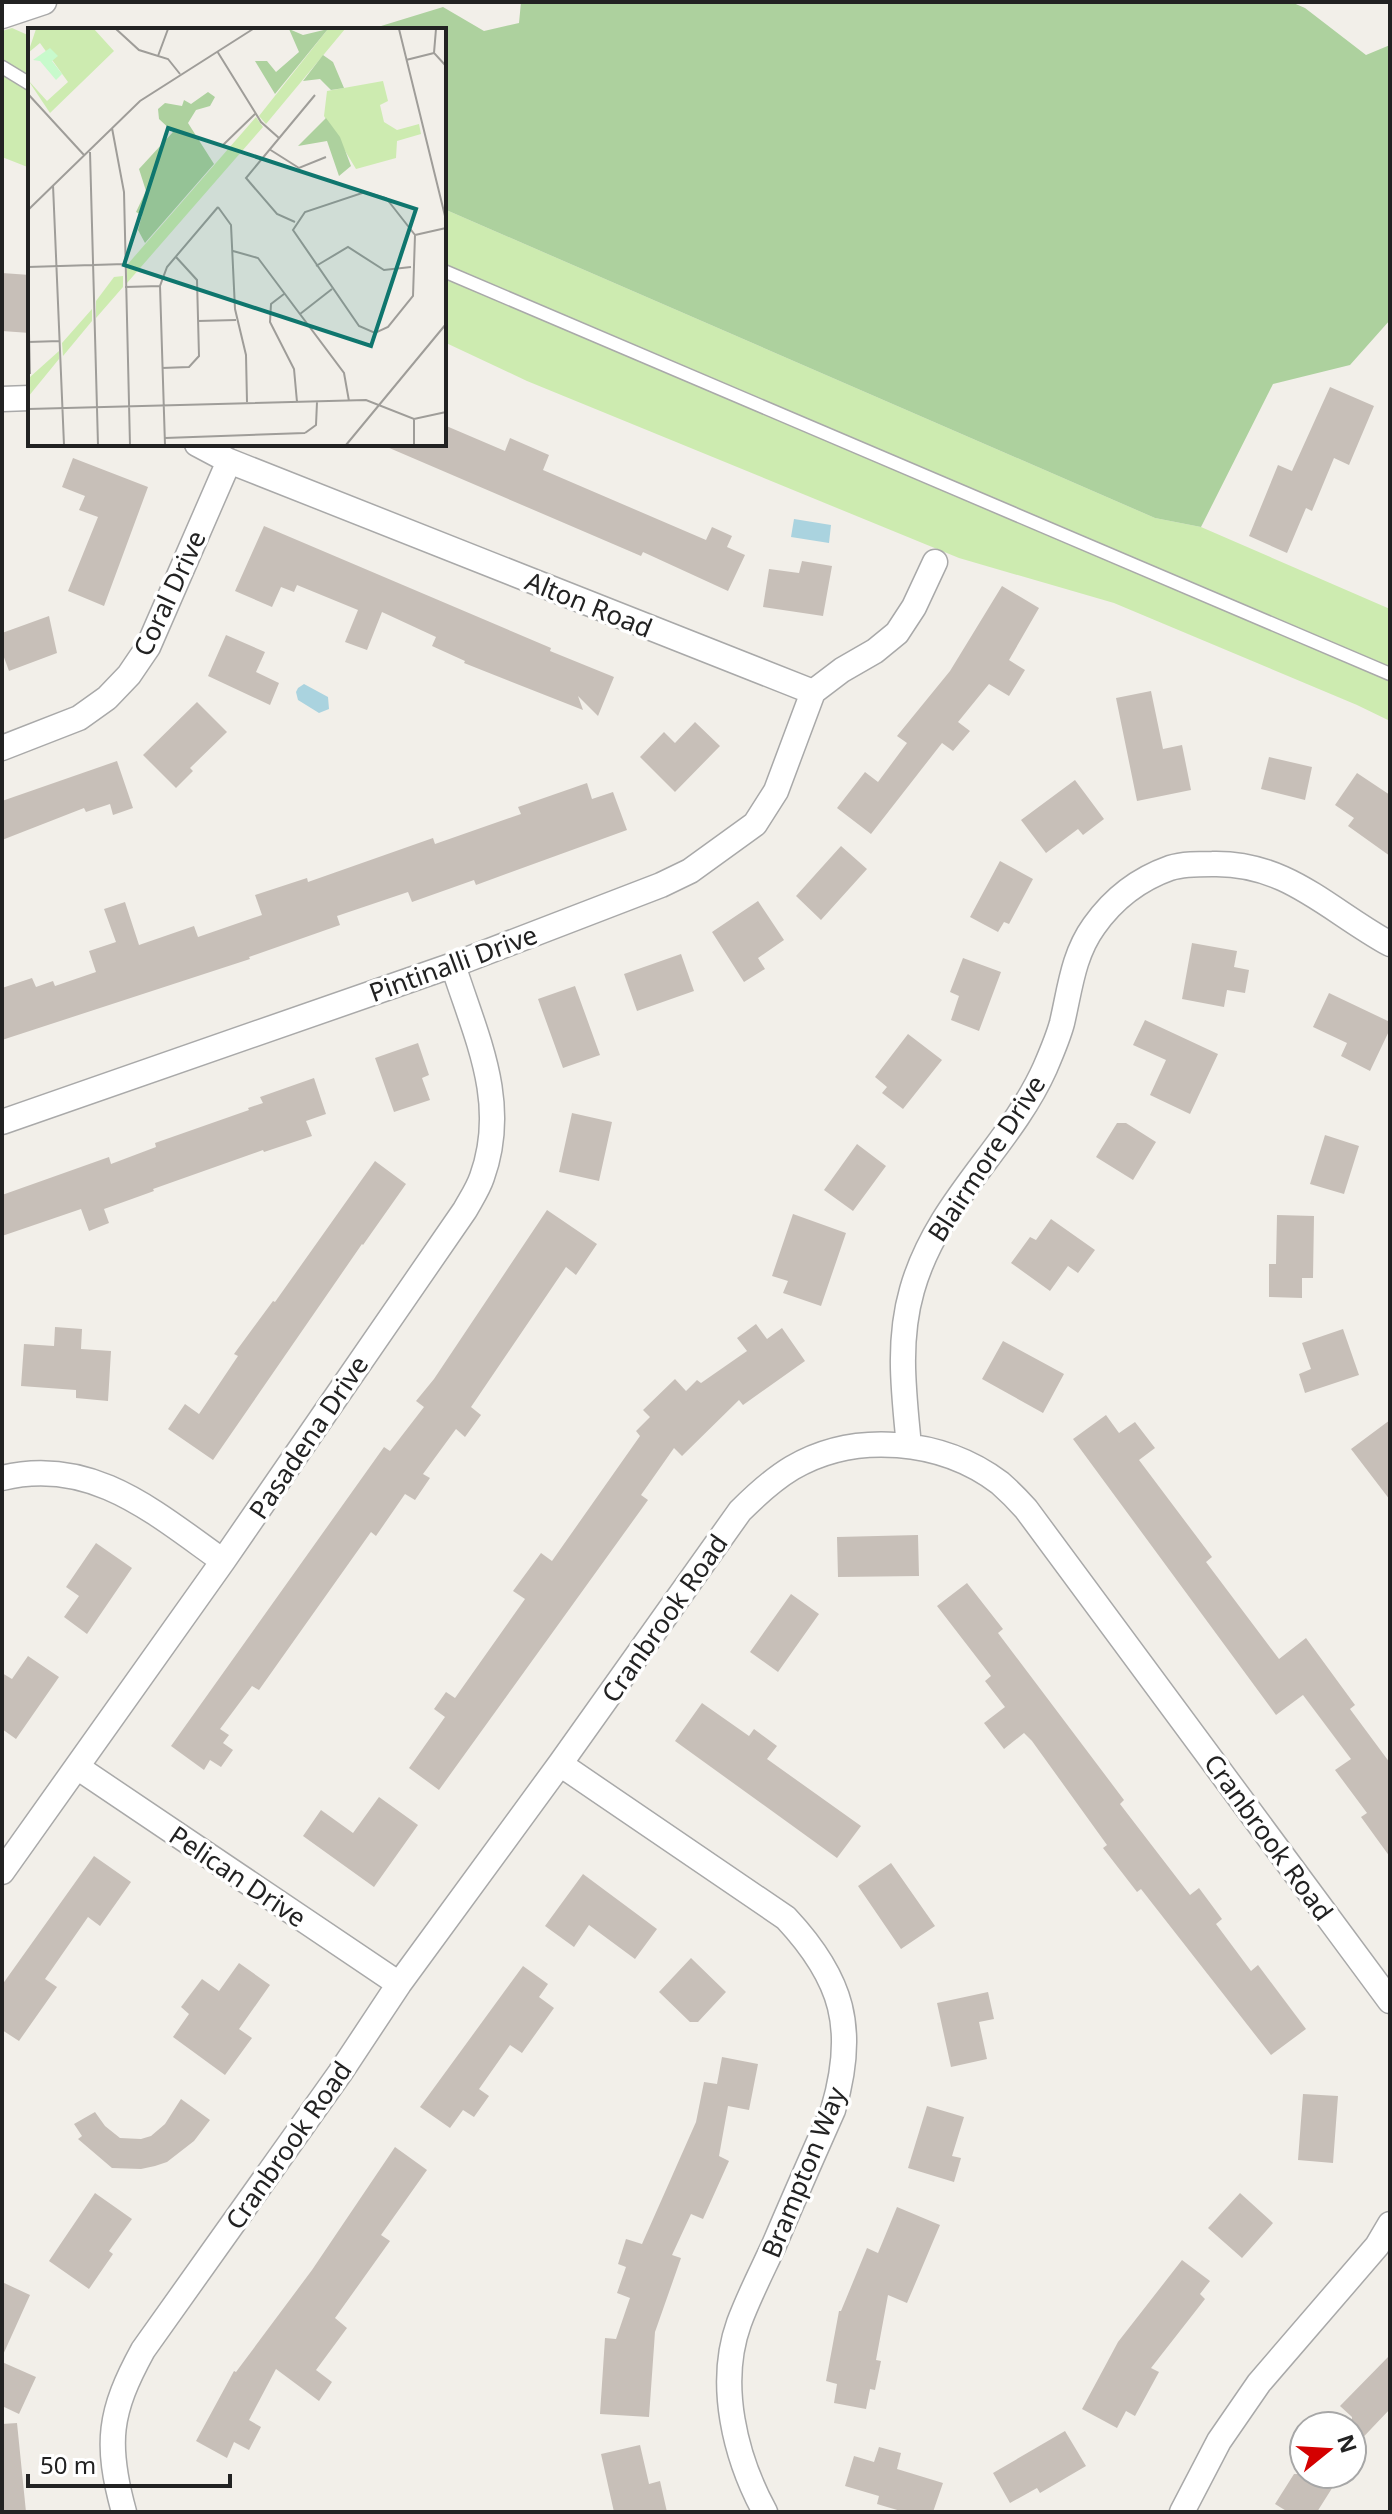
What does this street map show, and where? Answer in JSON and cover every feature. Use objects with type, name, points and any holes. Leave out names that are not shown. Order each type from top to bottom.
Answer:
[{"type":"street","points":[[9,10],[44,2]]},
{"type":"street","points":[[2,399],[28,398]]},
{"type":"street","name":"Alton Road","points":[[201,446],[229,461],[813,692]]},
{"type":"street","name":"Coral Drive","points":[[2,748],[79,718],[107,698],[129,675],[148,647],[229,461]]},
{"type":"street","points":[[813,692],[897,633],[914,607],[935,562]]},
{"type":"street","name":"Pintinalli Drive","points":[[2,1122],[453,965],[690,871],[755,824],[776,791],[813,692]]},
{"type":"street","name":"Blairmore Drive","points":[[909,1446],[903,1335],[911,1291],[924,1254],[942,1219],[1025,1104],[1045,1069],[1061,1026],[1079,954],[1093,927],[1113,903],[1138,882],[1172,868],[1234,863],[1263,869],[1293,881],[1357,926],[1390,944]]},
{"type":"street","name":"Pasadena Drive","points":[[2,1872],[223,1561],[465,1210],[481,1180],[490,1150],[494,1116],[490,1082],[453,965]]},
{"type":"street","name":"Cranbrook Road","points":[[124,2512],[112,2450],[115,2414],[125,2384],[143,2350],[340,2073],[399,1984],[740,1511],[764,1487],[794,1467],[827,1453],[866,1445],[909,1446],[935,1451],[969,1464],[1000,1484],[1026,1509],[1390,2001]]},
{"type":"street","points":[[2,1478],[16,1474],[47,1473],[80,1477],[116,1489],[223,1561]]},
{"type":"street","name":"Brampton Way","points":[[560,1764],[786,1918],[817,1954],[829,1974],[840,2005],[845,2043],[842,2079],[833,2110],[738,2326],[731,2367],[731,2409],[736,2446],[750,2486],[765,2512]]},
{"type":"street","name":"Pelican Drive","points":[[77,1767],[399,1984]]},
{"type":"street","points":[[1182,2512],[1219,2441],[1259,2383],[1377,2246],[1390,2224]]},
{"type":"lane","points":[[2,67],[28,83]]},
{"type":"lane","points":[[446,272],[1390,674]]},
{"type":"green space","points":[[521,2],[1291,2],[1305,8],[1366,55],[1390,45],[1390,320],[1350,365],[1273,384],[1201,527],[1155,518],[446,210],[446,28],[375,28],[443,7],[484,31],[519,23]]},
{"type":"green space","points":[[12,28],[28,35],[28,167],[2,157],[2,31]]},
{"type":"green space","points":[[446,210],[1155,518],[1201,527],[1390,609],[1390,721],[1114,603],[959,558],[527,381],[446,343]]},
{"type":"water","points":[[794,519],[831,525],[829,543],[791,537]]},
{"type":"water","points":[[304,684],[328,697],[329,709],[319,713],[298,700],[296,692]]},
{"type":"building","points":[[2,273],[28,275],[28,333],[2,331]]},
{"type":"building","points":[[1330,387],[1374,406],[1349,465],[1334,458],[1312,511],[1306,508],[1287,553],[1249,536],[1278,465],[1292,471]]},
{"type":"building","points":[[446,426],[505,451],[510,438],[549,455],[543,470],[706,540],[712,527],[732,536],[727,547],[745,555],[728,591],[643,552],[641,556],[385,446],[446,446]]},
{"type":"building","points":[[73,458],[148,487],[104,606],[68,591],[98,517],[79,510],[85,496],[62,487]]},
{"type":"building","points":[[264,526],[614,677],[598,716],[578,696],[583,710],[464,663],[432,646],[436,637],[382,612],[367,650],[345,642],[358,610],[297,585],[294,592],[281,587],[272,607],[235,591]]},
{"type":"building","points":[[802,561],[832,566],[823,616],[763,607],[769,569],[799,573]]},
{"type":"building","points":[[1002,586],[1039,608],[1009,660],[1025,670],[1009,696],[989,684],[958,722],[970,731],[953,751],[942,743],[871,834],[837,808],[865,772],[878,782],[907,743],[897,736],[950,671]]},
{"type":"building","points":[[49,616],[57,653],[9,671],[2,652],[2,633]]},
{"type":"building","points":[[226,635],[265,652],[256,672],[279,683],[270,705],[208,676]]},
{"type":"building","points":[[1151,691],[1163,749],[1182,745],[1191,790],[1137,801],[1116,698]]},
{"type":"building","points":[[197,702],[227,732],[190,768],[193,771],[176,788],[143,755]]},
{"type":"building","points":[[695,722],[720,746],[675,792],[640,757],[664,732],[675,743]]},
{"type":"building","points":[[1269,757],[1312,767],[1305,800],[1261,789]]},
{"type":"building","points":[[117,761],[133,808],[113,815],[110,804],[86,812],[84,808],[2,840],[2,801]]},
{"type":"building","points":[[1357,773],[1390,795],[1390,856],[1348,826],[1354,818],[1335,805]]},
{"type":"building","points":[[1075,780],[1104,819],[1083,835],[1078,829],[1046,853],[1021,820]]},
{"type":"building","points":[[587,783],[592,799],[613,792],[627,830],[476,885],[474,880],[412,902],[408,892],[337,916],[340,925],[250,959],[2,1040],[2,988],[32,978],[36,987],[53,981],[55,986],[96,972],[89,951],[116,942],[104,909],[125,902],[139,945],[194,926],[198,937],[262,915],[255,895],[307,878],[308,882],[433,838],[435,844],[521,814],[518,807]]},
{"type":"building","points":[[841,846],[867,869],[821,920],[796,896]]},
{"type":"building","points":[[1000,861],[1033,879],[1009,924],[1004,922],[998,932],[970,917]]},
{"type":"building","points":[[758,901],[784,940],[758,958],[765,969],[744,982],[712,932]]},
{"type":"building","points":[[1192,943],[1237,951],[1234,967],[1249,970],[1245,993],[1227,990],[1224,1007],[1182,999]]},
{"type":"building","points":[[681,954],[694,991],[637,1011],[624,974]]},
{"type":"building","points":[[963,958],[1001,972],[979,1031],[951,1020],[959,996],[950,992]]},
{"type":"building","points":[[575,986],[600,1055],[563,1068],[538,999]]},
{"type":"building","points":[[1329,993],[1390,1022],[1390,1029],[1370,1071],[1341,1056],[1347,1043],[1313,1027]]},
{"type":"building","points":[[1145,1020],[1218,1054],[1190,1114],[1150,1095],[1166,1060],[1133,1045]]},
{"type":"building","points":[[908,1034],[942,1060],[903,1109],[882,1093],[887,1087],[875,1077]]},
{"type":"building","points":[[418,1043],[429,1075],[422,1078],[430,1100],[394,1112],[375,1058]]},
{"type":"building","points":[[314,1078],[326,1114],[306,1121],[312,1136],[263,1150],[104,1209],[109,1223],[89,1231],[81,1209],[2,1236],[2,1195],[109,1157],[111,1164],[156,1147],[155,1143],[249,1110],[263,1103],[260,1097]]},
{"type":"building","points":[[572,1113],[612,1122],[599,1181],[559,1172]]},
{"type":"building","points":[[1117,1123],[1126,1123],[1156,1142],[1133,1180],[1096,1157]]},
{"type":"building","points":[[1325,1135],[1359,1146],[1344,1194],[1310,1184]]},
{"type":"building","points":[[857,1144],[886,1166],[853,1211],[824,1190]]},
{"type":"building","points":[[375,1161],[406,1184],[213,1460],[168,1429],[185,1404],[199,1414],[238,1356],[234,1354],[275,1302]]},
{"type":"building","points":[[547,1210],[597,1244],[576,1275],[566,1267],[471,1407],[481,1415],[465,1437],[456,1429],[423,1474],[430,1478],[415,1500],[405,1494],[376,1536],[371,1532],[259,1690],[252,1686],[220,1729],[229,1735],[223,1743],[233,1750],[221,1767],[210,1760],[204,1770],[171,1746],[384,1447],[390,1451],[424,1407],[416,1401],[434,1379]]},
{"type":"building","points":[[793,1214],[846,1233],[821,1306],[783,1293],[788,1281],[772,1276]]},
{"type":"building","points":[[1277,1215],[1314,1216],[1313,1278],[1302,1278],[1302,1298],[1269,1297],[1269,1264],[1276,1264]]},
{"type":"building","points":[[1051,1219],[1095,1250],[1078,1273],[1068,1266],[1050,1291],[1011,1263],[1030,1237],[1036,1240]]},
{"type":"building","points":[[756,1324],[767,1339],[782,1328],[805,1361],[743,1405],[739,1400],[682,1456],[674,1448],[641,1495],[648,1500],[439,1790],[409,1768],[445,1717],[434,1709],[446,1692],[455,1698],[525,1599],[513,1591],[541,1553],[552,1561],[640,1436],[636,1431],[650,1417],[643,1410],[675,1379],[686,1391],[697,1380],[701,1383],[747,1351],[737,1338]]},
{"type":"building","points":[[55,1327],[82,1329],[81,1349],[111,1351],[108,1401],[76,1398],[76,1390],[21,1386],[24,1344],[54,1346]]},
{"type":"building","points":[[1343,1329],[1359,1375],[1305,1393],[1299,1374],[1311,1369],[1302,1343]]},
{"type":"building","points":[[1003,1341],[1064,1374],[1043,1413],[982,1379]]},
{"type":"building","points":[[1106,1415],[1119,1433],[1135,1422],[1155,1448],[1139,1460],[1212,1557],[1206,1562],[1279,1659],[1306,1638],[1355,1705],[1350,1709],[1390,1763],[1390,1857],[1361,1817],[1367,1813],[1335,1770],[1351,1759],[1303,1695],[1276,1715],[1073,1439]]},
{"type":"building","points":[[1390,1420],[1390,1500],[1351,1449]]},
{"type":"building","points":[[918,1535],[919,1576],[838,1577],[837,1537]]},
{"type":"building","points":[[96,1543],[132,1568],[87,1634],[64,1617],[79,1596],[66,1587]]},
{"type":"building","points":[[967,1583],[1003,1629],[998,1633],[1124,1800],[1120,1804],[1190,1895],[1199,1888],[1222,1919],[1216,1924],[1251,1971],[1258,1965],[1306,2029],[1271,2055],[1141,1889],[1137,1892],[1103,1848],[1107,1845],[1032,1741],[1024,1733],[1004,1749],[984,1723],[1005,1707],[985,1681],[991,1676],[937,1606]]},
{"type":"building","points":[[791,1594],[819,1614],[778,1672],[750,1652]]},
{"type":"building","points":[[28,1656],[59,1677],[16,1739],[2,1729],[2,1673],[12,1679]]},
{"type":"building","points":[[702,1703],[749,1736],[754,1729],[777,1746],[767,1759],[861,1826],[837,1858],[675,1741]]},
{"type":"building","points":[[379,1797],[418,1825],[374,1887],[303,1836],[321,1810],[353,1833]]},
{"type":"building","points":[[94,1856],[131,1882],[100,1926],[88,1917],[45,1979],[57,1987],[19,2041],[2,2030],[2,1985]]},
{"type":"building","points":[[891,1863],[935,1926],[901,1949],[858,1886]]},
{"type":"building","points":[[583,1874],[657,1929],[635,1959],[589,1925],[574,1947],[545,1926]]},
{"type":"building","points":[[691,1958],[726,1992],[698,2022],[690,2022],[659,1992]]},
{"type":"building","points":[[239,1963],[270,1985],[239,2029],[252,2038],[225,2075],[173,2037],[189,2014],[181,2007],[202,1979],[219,1991]]},
{"type":"building","points":[[523,1966],[548,1984],[539,1997],[554,2008],[522,2053],[510,2045],[479,2089],[489,2096],[474,2117],[463,2110],[450,2128],[420,2107]]},
{"type":"building","points":[[988,1992],[994,2019],[979,2022],[987,2059],[951,2067],[937,2003]]},
{"type":"building","points":[[722,2057],[758,2064],[749,2110],[728,2106],[719,2156],[729,2161],[703,2219],[691,2214],[672,2255],[681,2258],[655,2332],[649,2417],[600,2414],[605,2338],[616,2339],[630,2298],[617,2293],[626,2267],[618,2264],[626,2239],[642,2244],[696,2122],[704,2082],[717,2084]]},
{"type":"building","points":[[1303,2094],[1338,2096],[1333,2163],[1298,2160]]},
{"type":"building","points":[[181,2099],[210,2120],[194,2141],[167,2162],[141,2169],[112,2168],[78,2139],[82,2136],[74,2124],[95,2112],[105,2126],[120,2138],[151,2136],[165,2124]]},
{"type":"building","points":[[927,2106],[964,2117],[952,2156],[961,2158],[954,2182],[908,2168]]},
{"type":"building","points":[[395,2147],[427,2170],[381,2235],[390,2241],[335,2318],[347,2328],[316,2370],[332,2382],[319,2401],[276,2369],[249,2420],[261,2427],[249,2450],[234,2442],[227,2458],[196,2441],[234,2371],[312,2270]]},
{"type":"building","points":[[95,2193],[132,2219],[109,2251],[113,2254],[89,2289],[49,2261]]},
{"type":"building","points":[[1240,2193],[1273,2223],[1242,2258],[1208,2228]]},
{"type":"building","points":[[897,2207],[940,2225],[907,2303],[888,2295],[876,2360],[881,2361],[875,2390],[870,2389],[866,2409],[834,2403],[837,2384],[826,2381],[839,2311],[867,2248],[878,2253]]},
{"type":"building","points":[[1182,2260],[1210,2281],[1200,2294],[1205,2299],[1151,2368],[1159,2372],[1135,2416],[1126,2411],[1117,2428],[1082,2409],[1118,2342]]},
{"type":"building","points":[[2,2282],[30,2295],[2,2357]]},
{"type":"building","points":[[1390,2355],[1390,2409],[1368,2432],[1368,2410],[1344,2410],[1340,2406]]},
{"type":"building","points":[[2,2362],[36,2377],[19,2414],[2,2406]]},
{"type":"building","points":[[17,2423],[26,2512],[2,2512],[2,2424]]},
{"type":"building","points":[[1065,2431],[1086,2466],[1040,2493],[1037,2488],[1010,2503],[993,2473]]},
{"type":"building","points":[[640,2445],[649,2484],[660,2481],[667,2512],[614,2512],[601,2454]]},
{"type":"building","points":[[879,2447],[901,2453],[897,2469],[943,2483],[933,2512],[904,2512],[877,2504],[879,2496],[845,2486],[854,2456],[874,2462]]},
{"type":"building","points":[[1288,2483],[1288,2490],[1331,2490],[1317,2512],[1288,2512],[1275,2504]]}]
